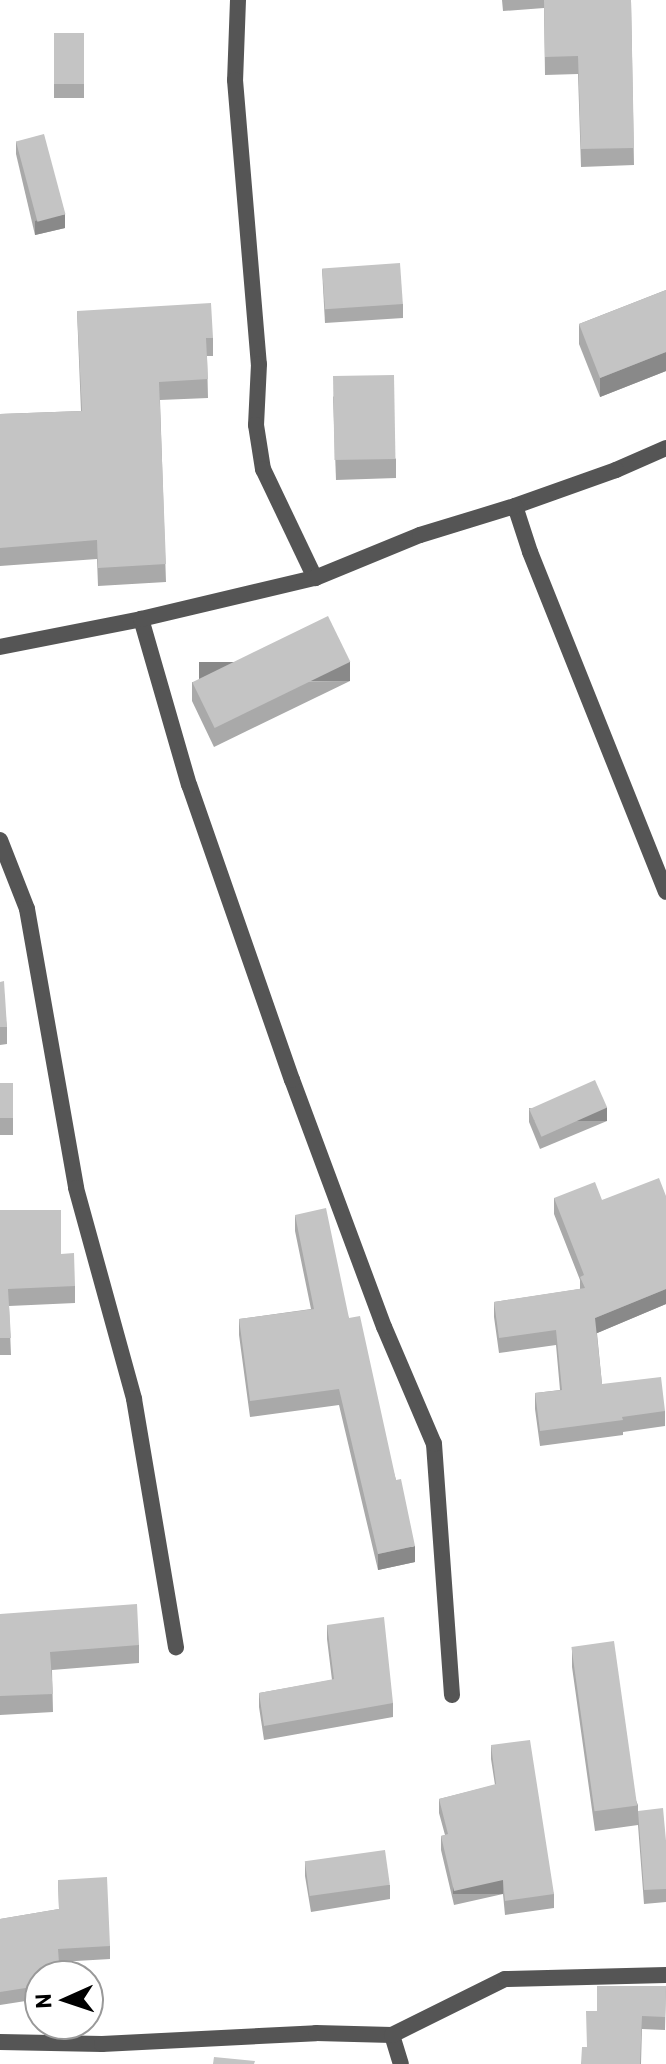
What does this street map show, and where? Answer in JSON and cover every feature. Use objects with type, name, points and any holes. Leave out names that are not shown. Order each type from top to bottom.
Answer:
[{"type":"street","points":[[238,0],[235,80],[259,364],[256,425],[263,469],[315,578]]},
{"type":"street","points":[[0,647],[141,619],[315,578],[420,535],[515,506],[616,470],[666,448]]},
{"type":"street","points":[[515,506],[666,892]]},
{"type":"street","points":[[141,619],[189,785],[292,1080],[384,1327],[434,1444],[452,1695]]},
{"type":"street","points":[[0,840],[27,909],[76,1188],[134,1399],[176,1647]]},
{"type":"street","points":[[0,2042],[102,2044],[316,2033],[392,2035],[505,1979],[666,1975]]},
{"type":"street","points":[[392,2035],[401,2064]]},
{"type":"building","points":[[544,0],[631,0],[634,148],[581,149],[578,56],[545,57]]},
{"type":"building","points":[[54,33],[84,33],[84,84],[54,84]]},
{"type":"building","points":[[44,134],[65,214],[37,222],[16,142]]},
{"type":"building","points":[[400,263],[403,304],[325,309],[322,268]]},
{"type":"building","points":[[666,290],[666,352],[600,378],[579,324]]},
{"type":"building","points":[[211,303],[213,338],[206,338],[208,379],[159,382],[166,564],[98,568],[97,540],[0,548],[0,414],[82,411],[77,311]]},
{"type":"building","points":[[394,375],[395,459],[334,460],[333,376]]},
{"type":"building","points":[[328,616],[350,662],[215,728],[192,682]]},
{"type":"building","points":[[4,981],[7,1027],[0,1027],[0,982]]},
{"type":"building","points":[[595,1080],[607,1107],[541,1137],[529,1109]]},
{"type":"building","points":[[0,1083],[13,1083],[13,1118],[0,1118]]},
{"type":"building","points":[[659,1178],[666,1196],[666,1289],[595,1318],[602,1384],[661,1377],[665,1411],[540,1431],[535,1393],[562,1390],[556,1330],[499,1338],[494,1302],[585,1288],[580,1277],[584,1275],[554,1198],[595,1182],[602,1200]]},
{"type":"building","points":[[326,1208],[349,1318],[360,1316],[396,1480],[401,1479],[415,1546],[378,1554],[339,1389],[250,1401],[239,1319],[314,1309],[295,1215]]},
{"type":"building","points":[[0,1210],[61,1210],[61,1254],[74,1253],[75,1286],[8,1289],[11,1338],[0,1338]]},
{"type":"building","points":[[137,1604],[139,1645],[50,1652],[53,1694],[0,1696],[0,1614]]},
{"type":"building","points":[[384,1617],[393,1703],[264,1726],[259,1693],[334,1679],[327,1625]]},
{"type":"building","points":[[614,1641],[637,1805],[595,1811],[571,1647]]},
{"type":"building","points":[[530,1740],[554,1894],[505,1901],[503,1880],[454,1891],[441,1836],[448,1834],[439,1799],[496,1784],[491,1745]]},
{"type":"building","points":[[663,1808],[666,1889],[644,1890],[638,1811]]},
{"type":"building","points":[[385,1850],[390,1885],[310,1896],[305,1861]]},
{"type":"building","points":[[107,1877],[110,1946],[58,1949],[59,1960],[24,1960],[24,1988],[0,1992],[0,1919],[59,1909],[58,1880]]},
{"type":"building","points":[[597,1986],[666,1986],[665,2017],[642,2016],[640,2064],[581,2064],[582,2047],[587,2047],[586,2011],[597,2011]]},
{"type":"building","points":[[214,2057],[255,2061],[254,2064],[213,2064]]}]
